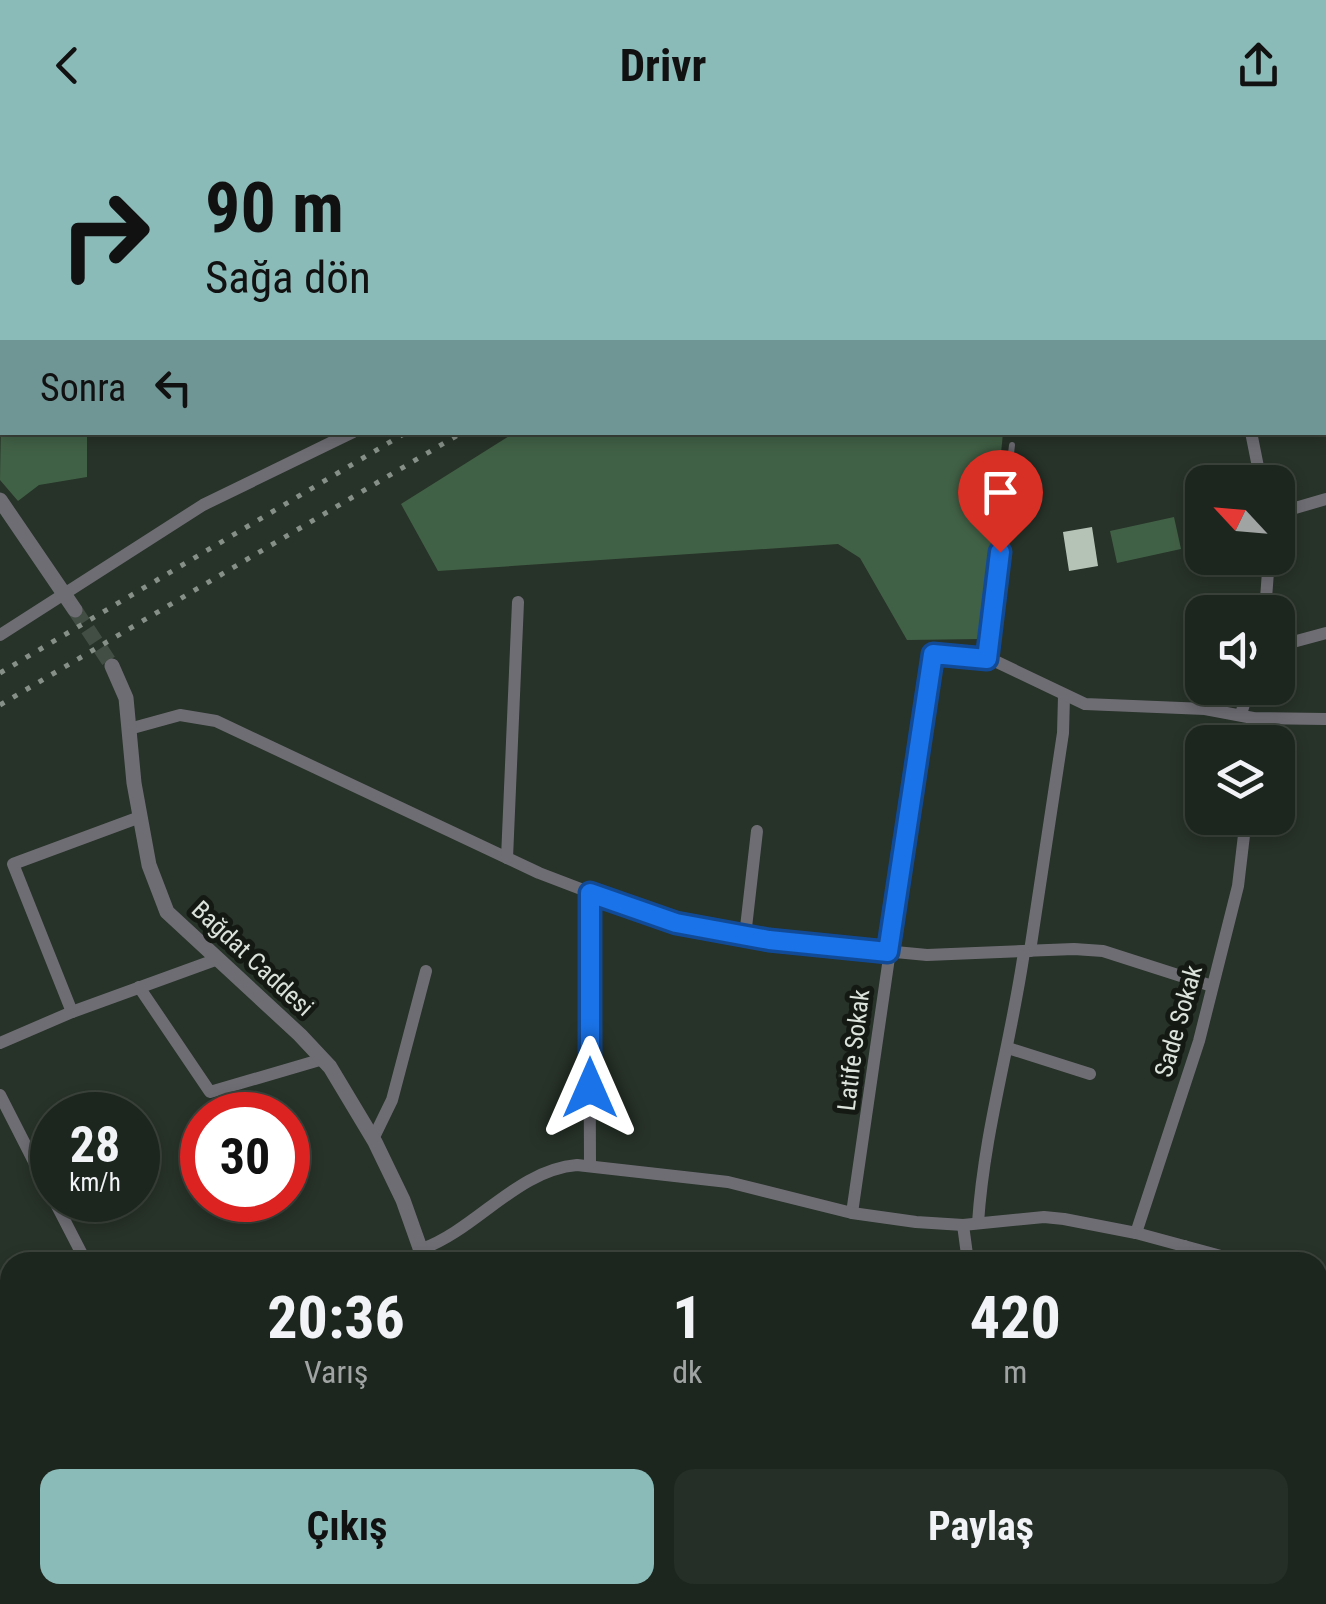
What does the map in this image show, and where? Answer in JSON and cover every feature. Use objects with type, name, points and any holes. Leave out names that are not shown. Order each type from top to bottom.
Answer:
[{"type":"street","points":[[0,634],[203,505],[347,435]]},
{"type":"street","points":[[1252,435],[1258,465]]},
{"type":"street","points":[[1295,508],[1326,499]]},
{"type":"street","points":[[0,500],[76,610]]},
{"type":"street","points":[[507,858],[518,602]]},
{"type":"street","points":[[1295,641],[1326,633]]},
{"type":"street","name":"Latife Sokak","points":[[852,1213],[933,654],[987,659]]},
{"type":"street","points":[[987,659],[1085,704],[1326,719]]},
{"type":"street","name":"Bağdat Caddesi","points":[[112,666],[126,698],[140,817],[153,879],[167,912],[323,1059],[373,1138],[422,1252]]},
{"type":"street","points":[[969,1252],[987,1139],[1027,952],[1063,733],[1064,696]]},
{"type":"street","points":[[1247,705],[1248,725]]},
{"type":"street","points":[[129,729],[180,715],[216,721],[507,858],[662,920],[744,936],[888,952],[961,956],[1074,949],[1116,954],[1212,986]]},
{"type":"street","points":[[72,1012],[13,864],[140,817]]},
{"type":"street","points":[[744,936],[757,830]]},
{"type":"street","name":"Sade Sokak","points":[[1136,1233],[1198,1040],[1238,886],[1244,835]]},
{"type":"street","points":[[590,893],[590,1166]]},
{"type":"street","points":[[0,1043],[72,1012],[216,960]]},
{"type":"street","points":[[373,1138],[392,1100],[426,971]]},
{"type":"street","points":[[139,987],[210,1092],[323,1059]]},
{"type":"street","points":[[1008,1048],[1090,1074]]},
{"type":"street","points":[[0,1095],[30,1153]]},
{"type":"street","points":[[430,1252],[538,1176],[564,1166],[728,1182],[852,1213],[971,1224],[1044,1216],[1136,1233],[1206,1252]]},
{"type":"street","points":[[65,1222],[81,1252]]},
{"type":"street","points":[[1183,1252],[1184,1246]]},
{"type":"lane","points":[[987,659],[1012,445]]},
{"type":"green space","points":[[1,435],[87,435],[87,477],[39,485],[18,501],[0,480]]},
{"type":"green space","points":[[511,435],[1003,435],[983,639],[907,640],[860,558],[838,544],[438,571],[401,504]]},
{"type":"green space","points":[[1174,517],[1181,549],[1117,563],[1110,531]]},
{"type":"building","points":[[1092,527],[1098,566],[1069,571],[1063,532]]},
{"type":"tunnel","points":[[75,610],[112,666]]},
{"type":"railway","points":[[0,673],[402,435]]},
{"type":"railway","points":[[0,705],[458,435]]},
{"type":"route","points":[[590,1088],[590,893],[676,923],[769,940],[888,952],[933,654],[987,659],[1000,552]]}]
